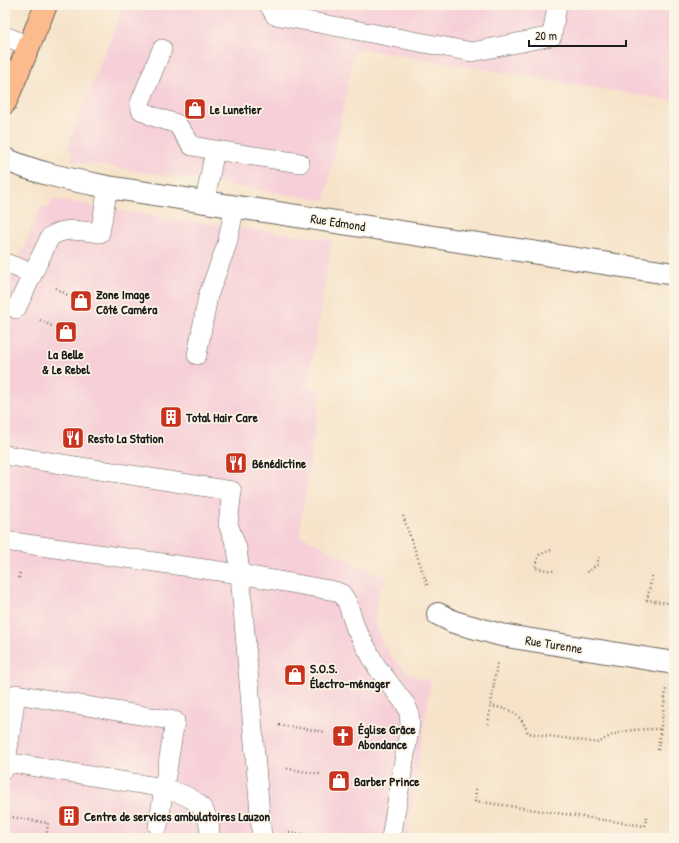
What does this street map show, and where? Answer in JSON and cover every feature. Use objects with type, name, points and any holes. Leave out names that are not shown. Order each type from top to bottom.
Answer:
[{"type":"highway","points":[[5,102],[46,5]]},
{"type":"street","name":"Rue Edmond","points":[[5,159],[52,176],[108,187],[674,274]]},
{"type":"street","name":"Rue Turenne","points":[[438,614],[454,622],[501,635],[672,663]]},
{"type":"lane","points":[[270,5],[274,15],[472,52],[552,36],[557,5]]},
{"type":"lane","points":[[5,36],[29,46]]},
{"type":"lane","points":[[162,49],[140,103],[141,110],[152,116],[177,124],[192,146],[300,163]]},
{"type":"lane","points":[[205,201],[215,150]]},
{"type":"lane","points":[[16,309],[50,237],[57,231],[70,230],[100,234],[108,187]]},
{"type":"lane","points":[[197,355],[208,296],[227,244],[235,206]]},
{"type":"lane","points":[[5,263],[32,273]]},
{"type":"lane","points":[[5,455],[232,491],[228,524],[237,548],[240,574],[262,838]]},
{"type":"lane","points":[[5,541],[240,574],[334,591],[342,594],[347,602],[364,647],[377,668],[402,699],[409,712],[410,725],[391,838]]},
{"type":"lane","points":[[158,826],[164,788],[176,721],[16,694],[5,765],[164,788],[187,795],[202,808],[208,819],[210,838]]},
{"type":"path","points":[[403,516],[438,614]]},
{"type":"path","points":[[551,550],[539,555],[535,568],[554,571]]},
{"type":"path","points":[[587,572],[597,565],[599,557]]},
{"type":"path","points":[[652,576],[647,600],[668,603]]},
{"type":"path","points":[[488,724],[501,635]]},
{"type":"path","points":[[658,750],[672,663]]},
{"type":"path","points":[[490,706],[513,711],[523,721],[528,733],[599,743],[615,733],[638,729],[661,729]]},
{"type":"path","points":[[252,720],[326,732]]},
{"type":"path","points":[[256,763],[320,774]]},
{"type":"path","points":[[476,789],[475,801],[645,826],[646,815]]},
{"type":"path","points":[[5,816],[48,823],[46,838]]},
{"type":"shaded area","points":[[124,5],[674,5],[674,101],[355,48],[325,200],[71,161],[73,154],[68,149],[70,139]]},
{"type":"shaded area","points":[[53,199],[164,218],[332,240],[308,386],[321,389],[299,535],[387,578],[379,590],[377,605],[376,622],[380,639],[390,655],[404,669],[416,677],[431,681],[407,838],[5,838],[5,292],[40,209],[49,207]]},
{"type":"place","name":"Le Lunetier","points":[[195,109]]},
{"type":"place","name":"Zone Image Côté Caméra","points":[[81,301]]},
{"type":"place","name":"La Belle & Le Rebel","points":[[66,332]]},
{"type":"place","name":"Total Hair Care","points":[[171,417]]},
{"type":"place","name":"Resto La Station","points":[[73,438]]},
{"type":"place","name":"Bénédictine","points":[[236,463]]},
{"type":"place","name":"S.O.S. Électro-ménager","points":[[295,675]]},
{"type":"place","name":"Église Grâce Abondance","points":[[343,736]]},
{"type":"place","name":"Barber Prince","points":[[339,781]]},
{"type":"place","name":"Centre de services ambulatoires Lauzon","points":[[69,816]]}]
